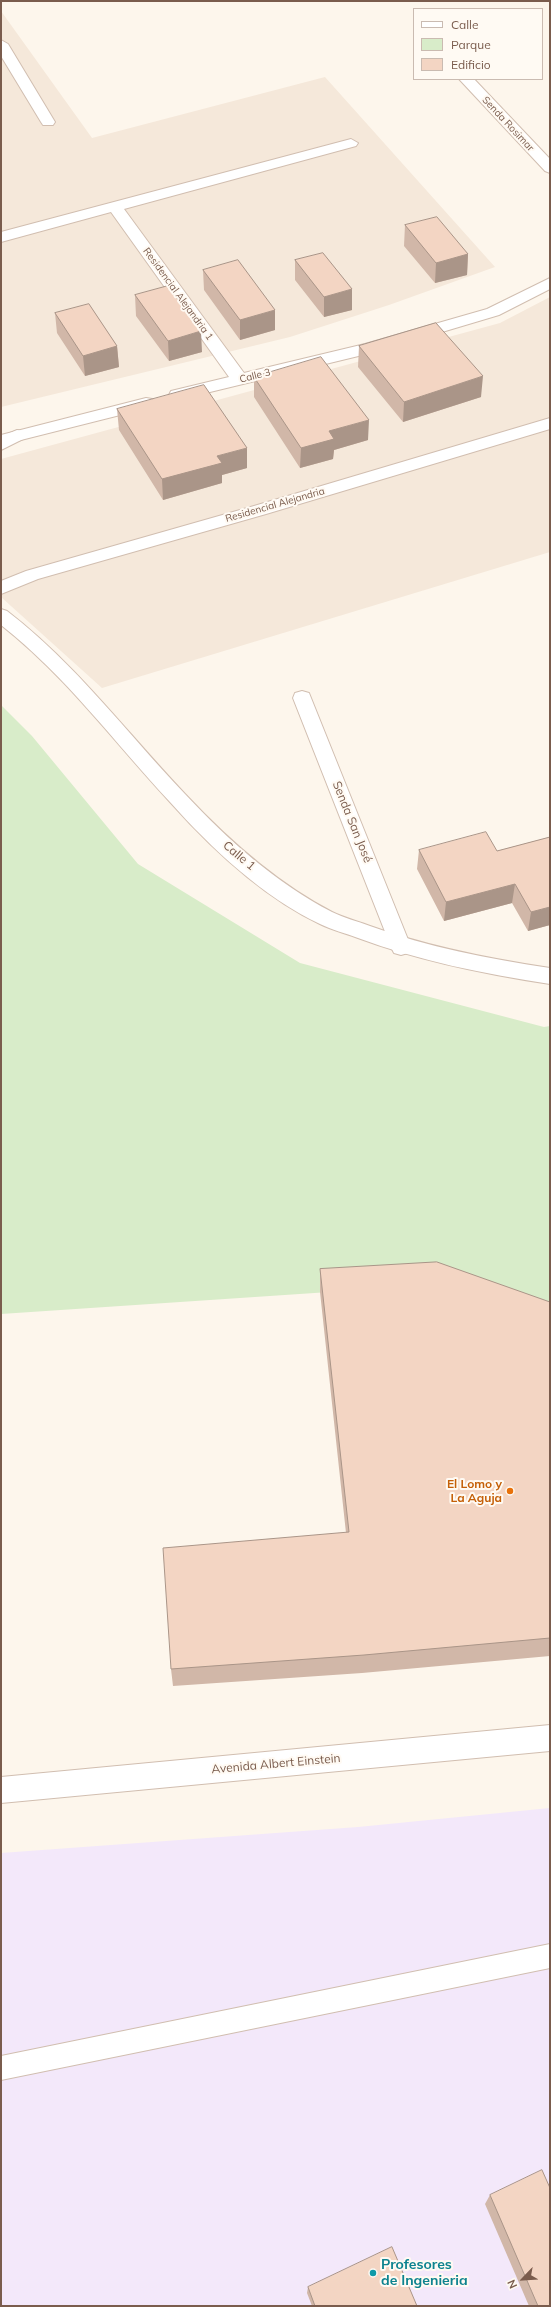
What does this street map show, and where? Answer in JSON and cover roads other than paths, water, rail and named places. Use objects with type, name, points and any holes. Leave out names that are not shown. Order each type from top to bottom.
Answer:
[{"type":"street","points":[[1,44],[48,122]]},
{"type":"street","name":"Senda Rosimar","points":[[467,80],[550,168]]},
{"type":"street","points":[[1,237],[116,208],[351,144]]},
{"type":"street","name":"Residencial Alejandria 1","points":[[116,208],[240,380]]},
{"type":"street","name":"Calle 3","points":[[1,445],[9,437],[369,348],[493,312],[550,283]]},
{"type":"street","name":"Residencial Alejandria","points":[[1,588],[32,575],[260,510],[550,423]]},
{"type":"street","name":"Calle 1","points":[[1,615],[25,632],[91,700],[178,800],[224,844],[294,900],[328,918],[401,947],[504,969],[550,976]]},
{"type":"street","name":"Senda San José","points":[[302,698],[401,947]]},
{"type":"street","name":"Avenida Albert Einstein","points":[[1,1790],[550,1738]]},
{"type":"lane","points":[[1,2068],[550,1956]]},
{"type":"place","name":"El Lomo y La Aguja","points":[[510,1491]]},
{"type":"place","name":"Profesores de Ingenieria","points":[[373,2273]]}]
